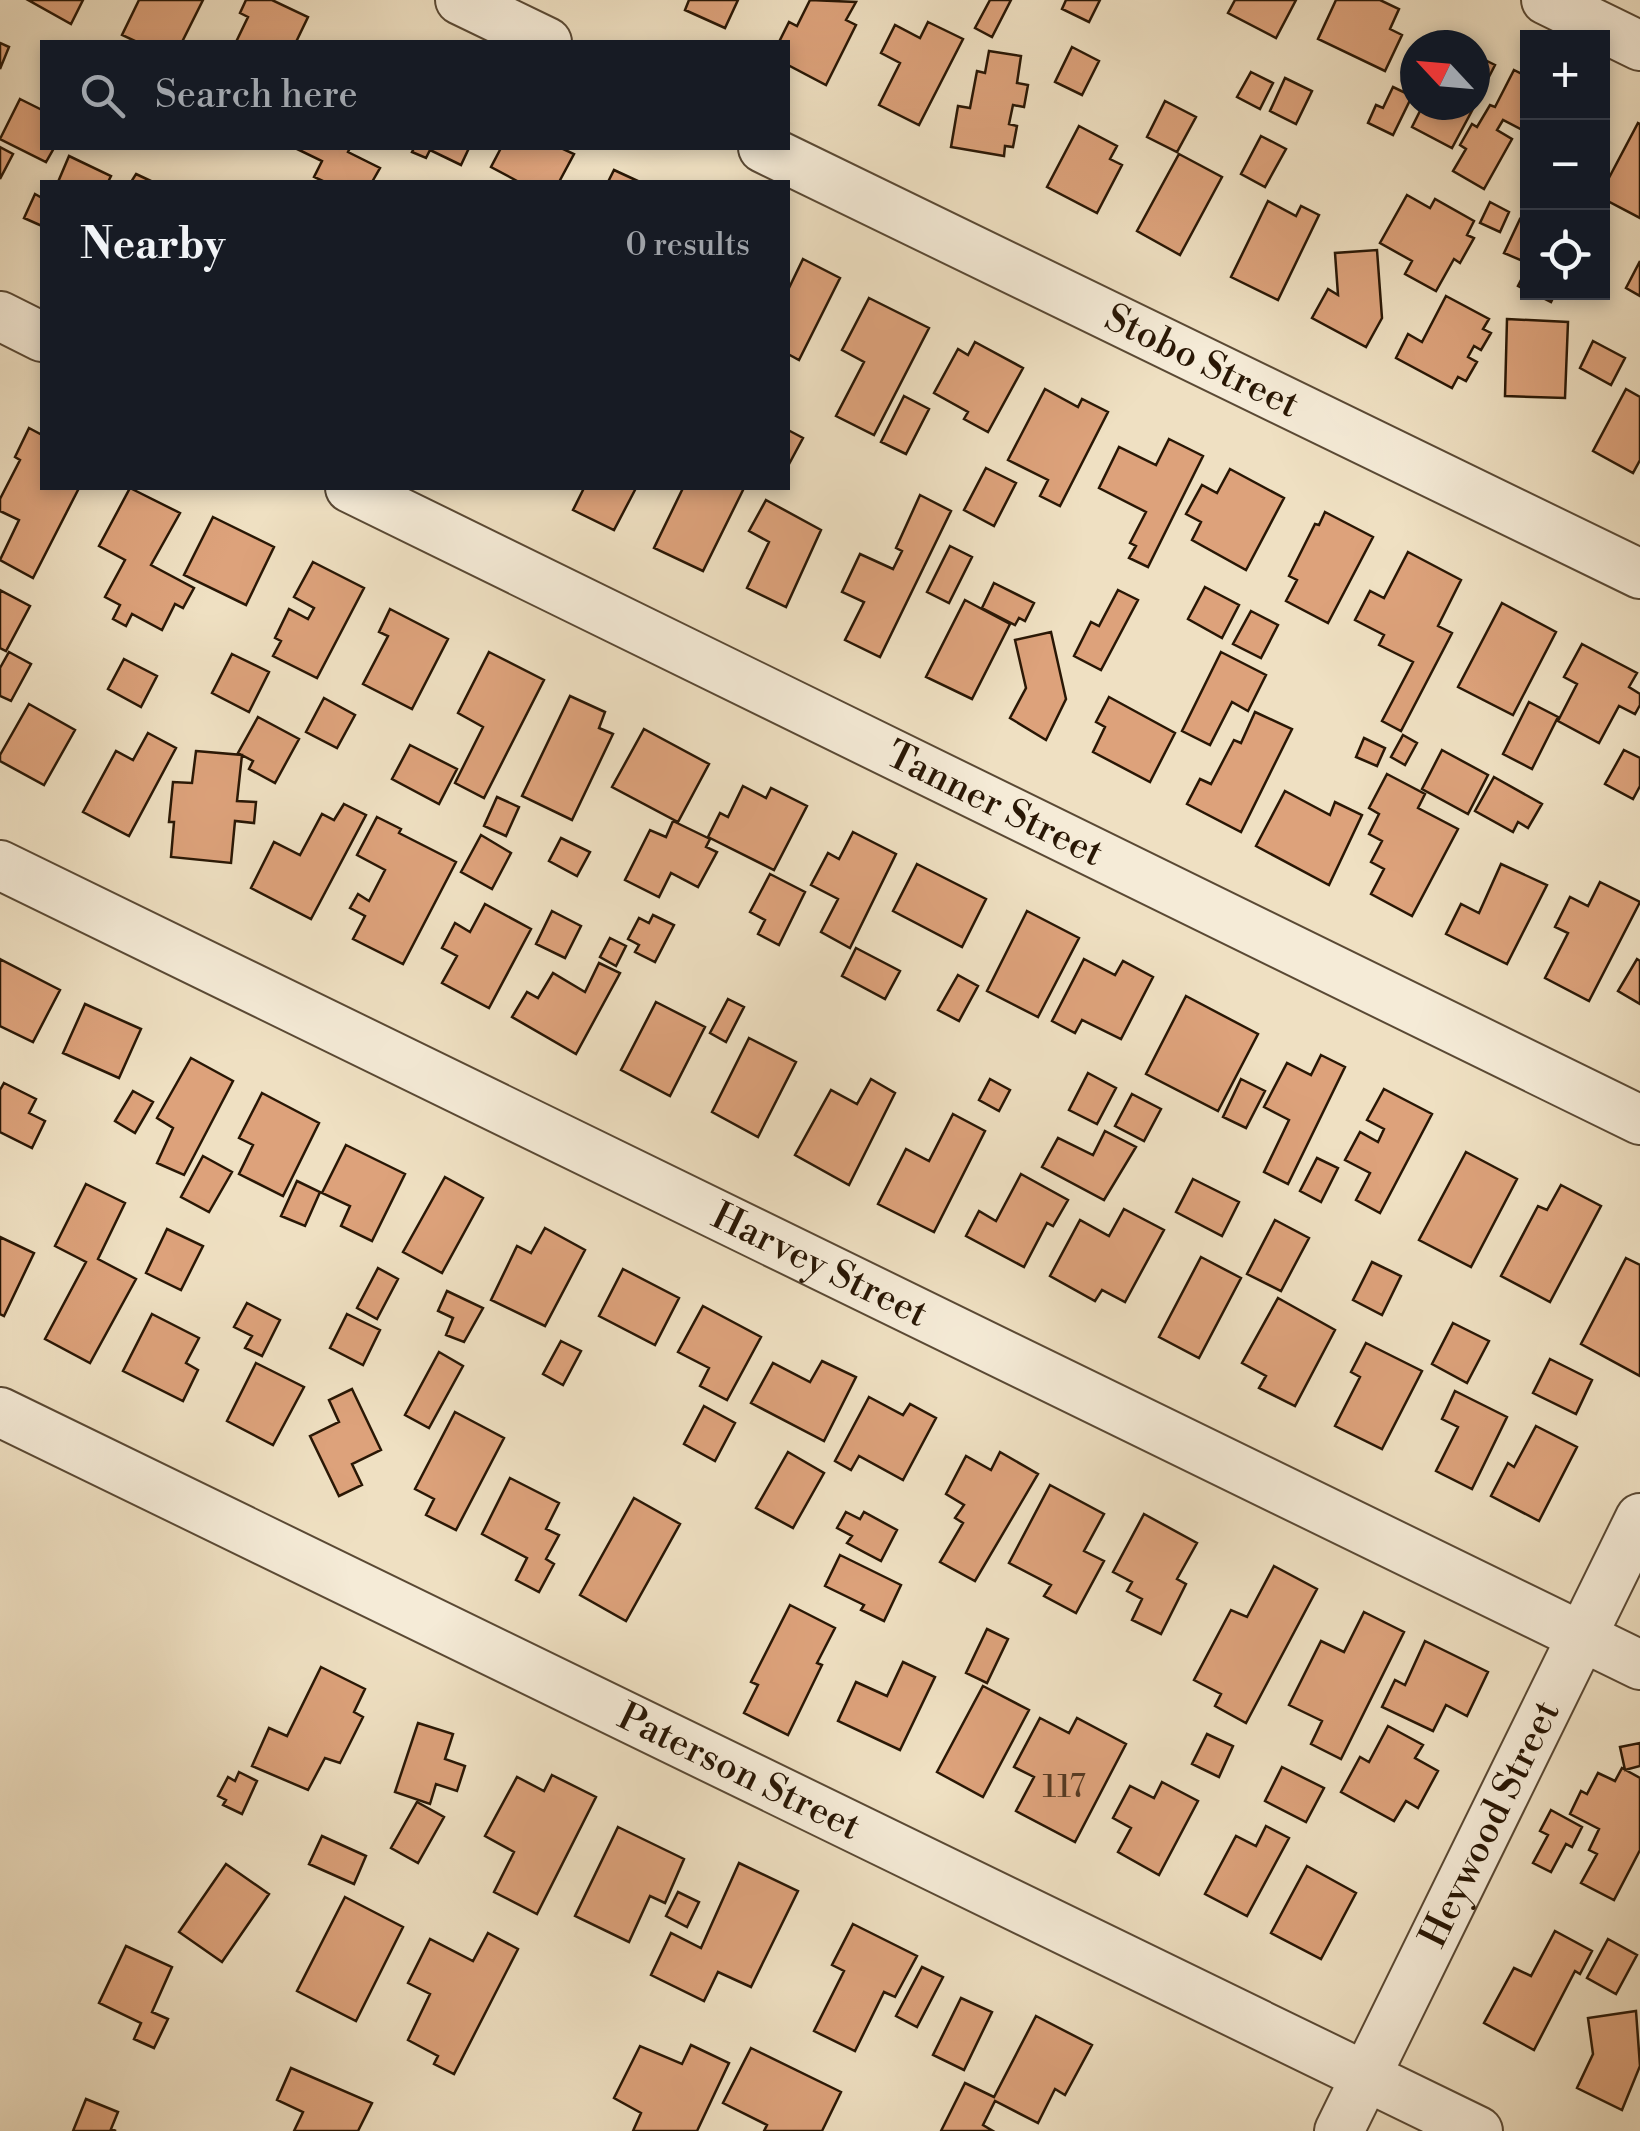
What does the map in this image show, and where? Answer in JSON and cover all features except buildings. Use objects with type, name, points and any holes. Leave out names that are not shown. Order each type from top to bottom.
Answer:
[{"type":"street","points":[[460,0],[544,40]]},
{"type":"street","points":[[1546,0],[1640,46]]},
{"type":"street","name":"Stobo Street","points":[[767,150],[1640,574]]},
{"type":"street","points":[[0,316],[40,336]]},
{"type":"street","name":"Tanner Street","points":[[354,490],[1640,1120]]},
{"type":"street","name":"Harvey Street","points":[[0,865],[1640,1665]]},
{"type":"street","name":"Paterson Street","points":[[0,1412],[1478,2131]]},
{"type":"street","name":"Heywood Street","points":[[1339,2131],[1640,1518]]}]
